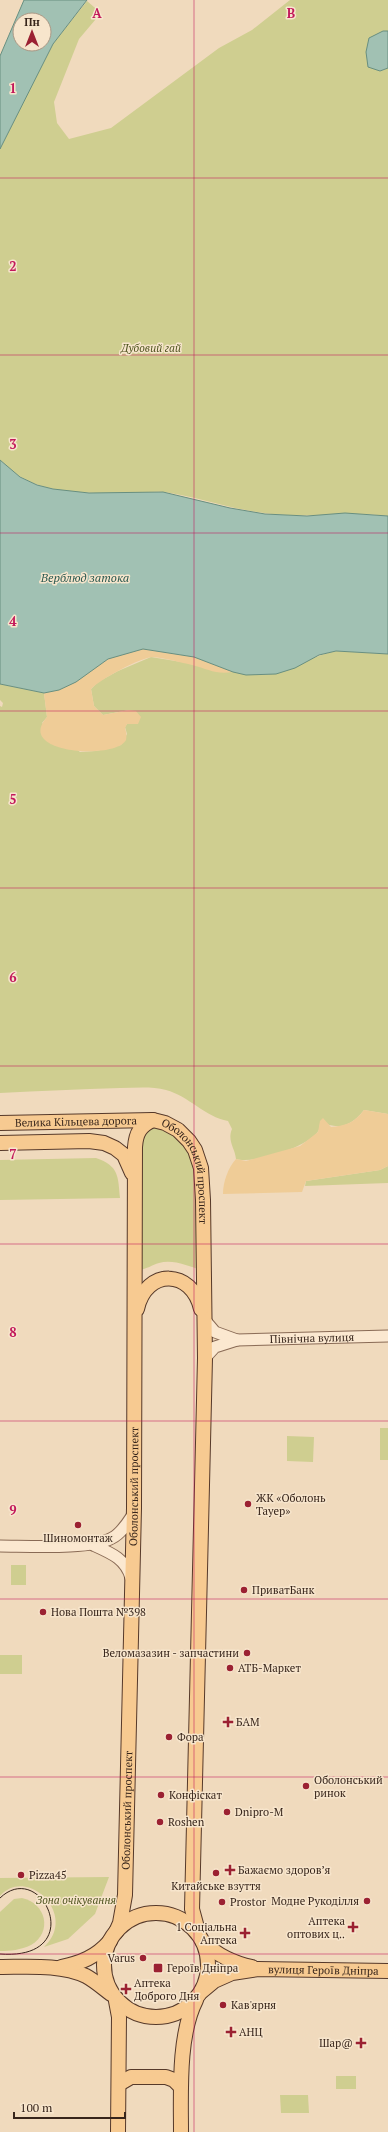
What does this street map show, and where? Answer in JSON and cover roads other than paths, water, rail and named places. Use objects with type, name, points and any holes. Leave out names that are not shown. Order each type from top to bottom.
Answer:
[{"type":"main road","name":"Велика Кільцева дорога","points":[[0,1123],[153,1120]]},
{"type":"main road","name":"Оболонський проспект","points":[[113,1936],[120,1923],[125,1895],[134,1512],[134,1178],[136,1137],[143,1126],[153,1120],[173,1127],[183,1135],[198,1158],[203,1200],[205,1358],[192,1909],[201,1938]]},
{"type":"main road","name":"Велика Кільцева дорога","points":[[0,1143],[89,1141],[104,1143],[115,1148],[124,1156],[130,1165],[134,1178]]},
{"type":"main road","points":[[135,1319],[139,1302],[144,1292],[154,1283],[172,1279],[182,1281],[196,1294],[204,1319]]},
{"type":"main road","points":[[53,1968],[72,1965],[89,1959],[102,1951],[113,1936],[130,1920],[147,1914],[161,1913],[184,1920],[201,1938],[206,1950],[208,1970],[186,2025],[181,2087],[181,2132]]},
{"type":"main road","points":[[113,1936],[105,1964],[108,1985],[114,1997],[119,2017],[118,2132]]},
{"type":"main road","name":"вулиця Героїв Дніпра","points":[[201,1938],[214,1952],[227,1960],[258,1969]]},
{"type":"main road","points":[[0,1967],[53,1968],[73,1971],[86,1976],[114,1997],[128,2011],[154,2016],[173,2014],[188,2006],[198,1996]]},
{"type":"main road","name":"вулиця Героїв Дніпра","points":[[198,1996],[209,1985],[223,1977],[232,1973],[258,1969],[388,1971]]},
{"type":"main road","points":[[119,2084],[131,2077],[166,2077],[174,2080],[181,2087]]},
{"type":"street","name":"Північна вулиця","points":[[204,1319],[215,1332],[237,1340]]},
{"type":"street","name":"Північна вулиця","points":[[205,1358],[214,1347],[237,1340],[388,1336]]},
{"type":"street","points":[[0,1546],[93,1545],[112,1538],[121,1532],[134,1512]]},
{"type":"street","points":[[93,1545],[114,1554],[122,1561],[129,1569],[132,1581]]},
{"type":"water","points":[[24,0],[87,0],[52,46],[52,12],[19,12]]},
{"type":"water","points":[[12,28],[12,52],[49,52],[0,149],[0,56]]},
{"type":"water","points":[[383,31],[388,31],[388,68],[380,71],[368,67],[366,52],[369,38]]},
{"type":"water","name":"Верблюд затока","points":[[0,460],[20,477],[37,485],[53,489],[89,493],[163,492],[230,508],[265,514],[307,516],[345,513],[388,516],[388,654],[336,651],[319,655],[295,668],[276,674],[246,675],[233,672],[194,657],[143,649],[108,659],[76,682],[59,690],[44,693],[0,684]]},
{"type":"tram line","points":[[0,1898],[16,1889],[30,1890],[42,1900],[50,1913],[51,1929],[44,1942],[28,1952],[0,1954]]},
{"type":"place","name":"ЖК «Оболонь Тауер»","points":[[248,1504]]},
{"type":"place","name":"Шиномонтаж","points":[[78,1525]]},
{"type":"place","name":"ПриватБанк","points":[[244,1590]]},
{"type":"place","name":"Нова Пошта №398","points":[[43,1612]]},
{"type":"place","name":"Веломазазин - запчастини","points":[[247,1653]]},
{"type":"place","name":"АТБ-Маркет","points":[[230,1668]]},
{"type":"place","name":"БАМ","points":[[228,1722]]},
{"type":"place","name":"Фора","points":[[169,1737]]},
{"type":"place","name":"Оболонський ринок","points":[[306,1786]]},
{"type":"place","name":"Конфіскат","points":[[161,1795]]},
{"type":"place","name":"Dnipro-M","points":[[227,1812]]},
{"type":"place","name":"Roshen","points":[[160,1822]]},
{"type":"place","name":"Бажаємо здоровʼя","points":[[230,1870]]},
{"type":"place","name":"Китайське взуття","points":[[216,1873]]},
{"type":"place","name":"Pizza45","points":[[21,1875]]},
{"type":"place","name":"Модне Рукоділля","points":[[367,1901]]},
{"type":"place","name":"Prostor","points":[[222,1902]]},
{"type":"place","name":"Аптека оптових ц‥","points":[[353,1927]]},
{"type":"place","name":"1 Соціальна Аптека","points":[[245,1933]]},
{"type":"place","name":"Varus","points":[[143,1958]]},
{"type":"place","name":"Героїв Дніпра","points":[[158,1968]]},
{"type":"place","name":"Аптека Доброго Дня","points":[[126,1989]]},
{"type":"place","name":"Кав'ярня","points":[[223,2005]]},
{"type":"place","name":"АНЦ","points":[[231,2032]]},
{"type":"place","name":"Шар@","points":[[361,2043]]},
{"type":"park label","name":"Дубовий гай","points":[[151,348]]},
{"type":"park label","name":"Зона очікування","points":[[76,1900]]}]
